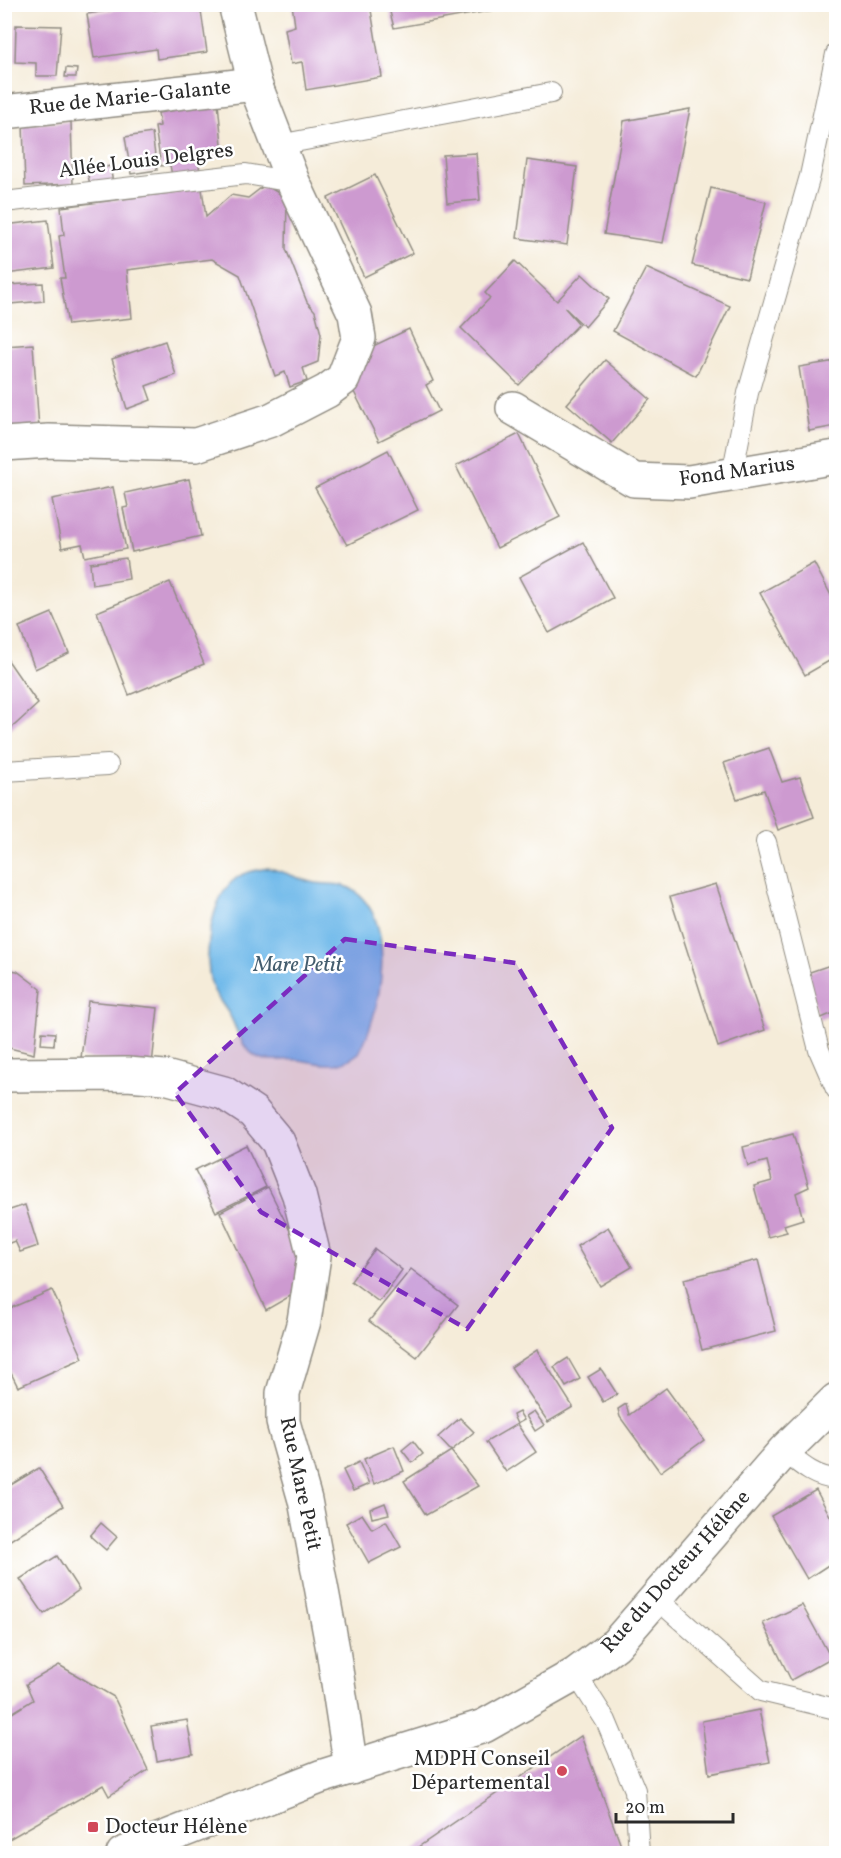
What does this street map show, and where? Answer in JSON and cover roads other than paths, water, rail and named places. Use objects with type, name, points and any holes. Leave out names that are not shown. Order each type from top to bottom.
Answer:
[{"type":"street","points":[[4,444],[49,441],[196,445],[271,420],[327,391],[343,379],[359,338],[355,315],[293,182],[255,84],[235,4]]},
{"type":"street","name":"Rue de Marie-Galante","points":[[4,112],[255,84]]},
{"type":"street","name":"Fond Marius","points":[[513,408],[634,480],[689,482],[837,457]]},
{"type":"street","name":"Rue Mare Petit","points":[[4,1076],[127,1074],[165,1077],[196,1084],[224,1093],[253,1112],[278,1142],[299,1195],[314,1256],[304,1321],[283,1393],[283,1422],[305,1500],[333,1650],[351,1768]]},
{"type":"street","name":"Rue du Docteur Hélène","points":[[123,1854],[351,1768],[484,1726],[576,1674],[616,1644],[784,1451],[837,1400]]},
{"type":"lane","points":[[732,475],[748,393],[810,176],[837,54]]},
{"type":"lane","points":[[279,145],[551,93]]},
{"type":"lane","name":"Allée Louis Delgres","points":[[4,202],[246,174],[293,182]]},
{"type":"lane","points":[[4,771],[108,765]]},
{"type":"lane","points":[[766,842],[819,1050],[837,1089]]},
{"type":"lane","points":[[784,1451],[822,1478],[837,1479]]},
{"type":"lane","points":[[656,1598],[761,1691],[837,1709]]},
{"type":"lane","points":[[576,1674],[606,1721],[634,1791],[639,1854]]},
{"type":"water","name":"Mare Petit","points":[[268,868],[310,882],[342,885],[351,889],[369,907],[377,926],[382,970],[374,1015],[359,1053],[344,1062],[323,1064],[259,1058],[248,1050],[240,1039],[229,1014],[214,991],[208,965],[208,949],[210,932],[219,901],[226,889],[238,877]]},
{"type":"place","name":"MDPH Conseil Départemental","points":[[562,1771]]},
{"type":"place","name":"Docteur Hélène","points":[[93,1827]]}]
